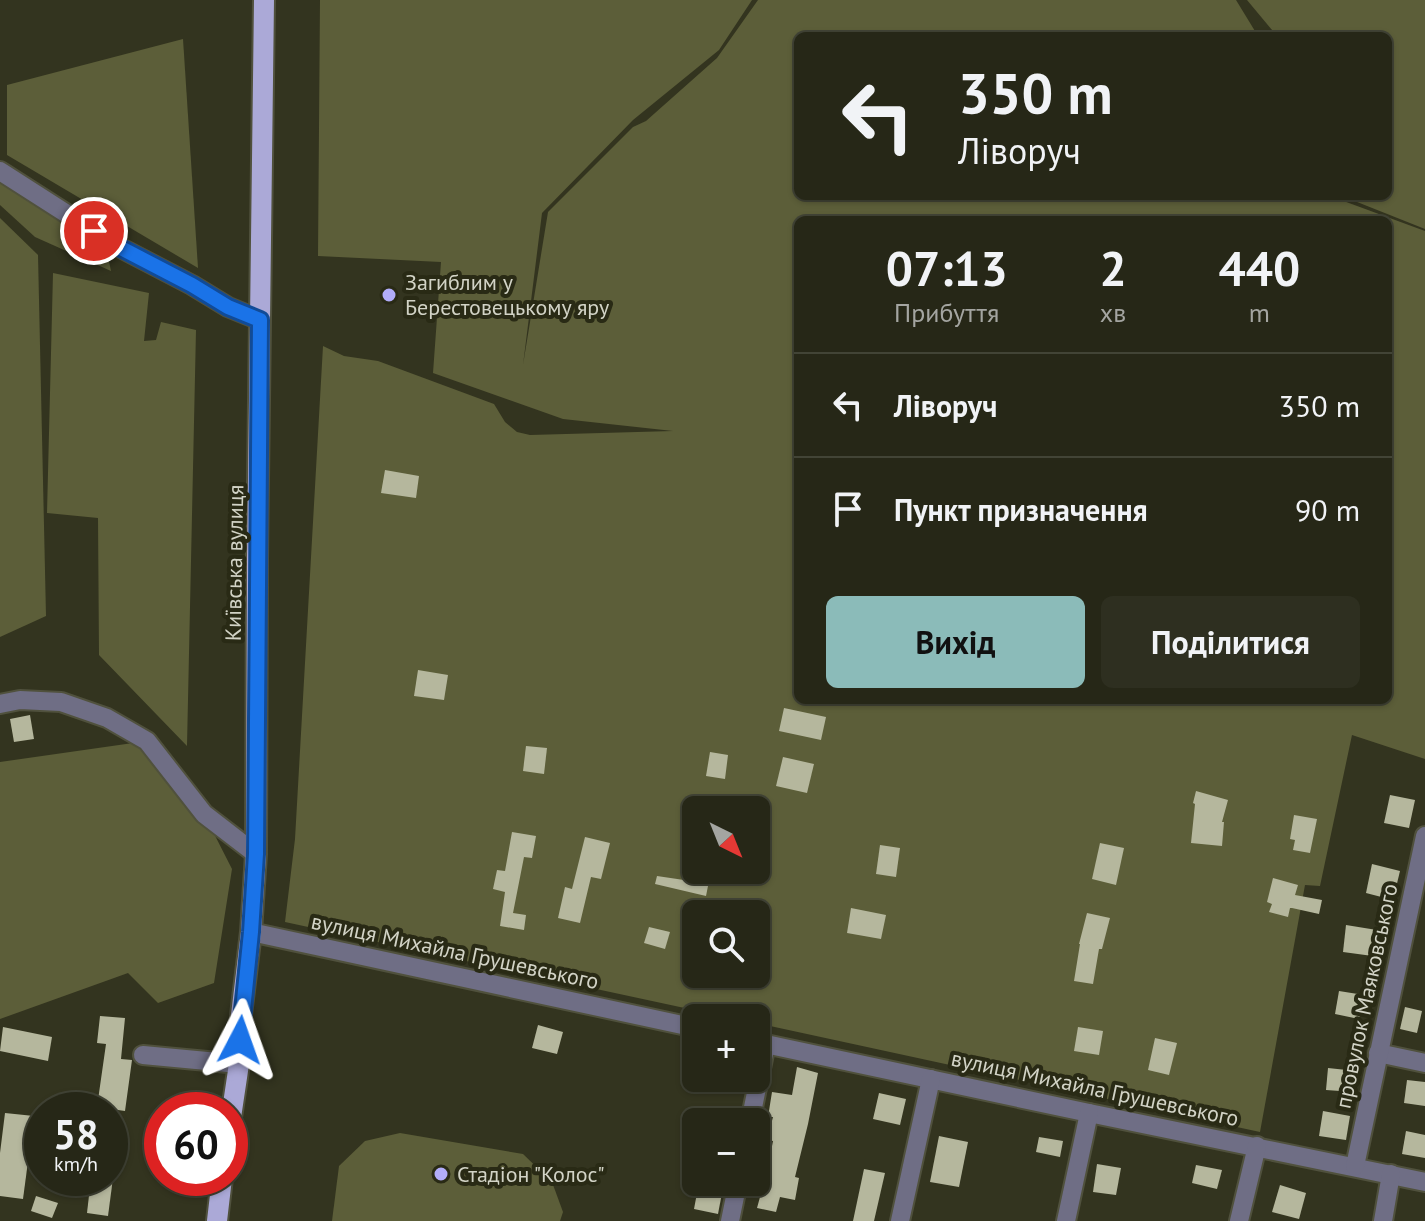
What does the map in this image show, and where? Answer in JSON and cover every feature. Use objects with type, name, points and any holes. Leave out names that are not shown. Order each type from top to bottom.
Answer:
[{"type":"main road","name":"Київська вулиця","points":[[235,1092],[256,854],[264,0]]},
{"type":"main road","points":[[217,1221],[220,1196]]},
{"type":"street","points":[[0,171],[117,246],[228,307],[260,320]]},
{"type":"street","points":[[0,704],[20,700],[61,702],[107,718],[147,741],[204,814],[256,854]]},
{"type":"street","name":"провулок Маяковського","points":[[1355,1166],[1425,836]]},
{"type":"street","points":[[1406,921],[1425,925]]},
{"type":"street","name":"вулиця Михайла Грушевського","points":[[251,932],[682,1025]]},
{"type":"street","name":"вулиця Михайла Грушевського","points":[[770,1045],[1425,1182]]},
{"type":"street","points":[[1378,1053],[1425,1063]]},
{"type":"street","points":[[143,1055],[239,1064]]},
{"type":"street","points":[[900,1221],[931,1079]]},
{"type":"street","points":[[1066,1221],[1089,1113]]},
{"type":"street","points":[[1239,1221],[1257,1146]]},
{"type":"street","points":[[1383,1221],[1391,1174]]},
{"type":"street","points":[[730,1221],[735,1196]]},
{"type":"green space","points":[[320,0],[752,0],[719,50],[633,120],[542,213],[523,365],[548,212],[633,127],[646,121],[717,58],[758,0],[1236,0],[1256,32],[794,32],[794,200],[1341,200],[1384,216],[794,216],[794,704],[1392,704],[1392,219],[1425,231],[1425,759],[1352,735],[1320,886],[1305,885],[1260,1132],[770,1026],[770,1004],[682,1004],[682,1007],[285,922],[295,839],[323,346],[344,356],[378,361],[494,404],[505,422],[517,432],[530,435],[673,431],[563,419],[433,373],[441,262],[318,256]]},
{"type":"green space","points":[[1247,0],[1425,0],[1425,229],[1352,200],[1392,200],[1392,32],[1274,32]]},
{"type":"green space","points":[[183,39],[198,268],[7,155],[7,85]]},
{"type":"green space","points":[[0,181],[105,242],[111,271],[35,237],[0,205]]},
{"type":"green space","points":[[0,218],[38,255],[46,616],[0,637]]},
{"type":"green space","points":[[53,273],[149,293],[144,341],[156,340],[161,322],[196,330],[187,746],[99,655],[98,518],[47,513]]},
{"type":"green space","points":[[147,741],[204,814],[232,869],[214,983],[158,1003],[128,973],[0,1019],[0,762]]},
{"type":"green space","name":"Стадіон \"Колос\"","points":[[400,1133],[523,1154],[552,1182],[563,1212],[560,1221],[332,1221],[339,1166],[365,1141]]},
{"type":"building","points":[[385,470],[419,476],[416,498],[381,493]]},
{"type":"building","points":[[418,670],[448,675],[444,700],[414,696]]},
{"type":"building","points":[[784,708],[826,717],[821,740],[779,731]]},
{"type":"building","points":[[30,715],[34,739],[14,742],[10,719]]},
{"type":"building","points":[[526,746],[547,748],[544,774],[523,771]]},
{"type":"building","points":[[710,752],[728,755],[725,779],[706,776]]},
{"type":"building","points":[[783,757],[814,764],[807,793],[776,786]]},
{"type":"building","points":[[1196,791],[1228,800],[1222,822],[1222,846],[1191,843]]},
{"type":"building","points":[[1390,795],[1415,800],[1409,828],[1384,823]]},
{"type":"building","points":[[1294,815],[1317,819],[1310,853],[1293,850],[1295,840],[1290,839]]},
{"type":"building","points":[[512,832],[536,836],[532,858],[524,857],[513,913],[526,915],[524,930],[500,926],[505,892],[493,889],[497,870],[505,871]]},
{"type":"building","points":[[585,837],[610,843],[601,879],[591,877],[580,923],[558,918],[565,887],[572,889]]},
{"type":"building","points":[[1100,843],[1124,848],[1116,885],[1092,879]]},
{"type":"building","points":[[880,845],[900,848],[896,877],[876,874]]},
{"type":"building","points":[[1372,864],[1400,871],[1393,900],[1366,893]]},
{"type":"building","points":[[657,876],[682,880],[682,884],[708,884],[706,896],[655,884]]},
{"type":"building","points":[[1273,878],[1298,885],[1295,895],[1322,900],[1319,914],[1292,908],[1288,917],[1269,912],[1272,904],[1267,902]]},
{"type":"building","points":[[851,908],[886,915],[881,939],[847,933]]},
{"type":"building","points":[[1087,913],[1110,918],[1102,949],[1099,949],[1093,984],[1074,981]]},
{"type":"building","points":[[1346,925],[1383,931],[1380,957],[1343,952]]},
{"type":"building","points":[[649,927],[670,932],[665,949],[644,943]]},
{"type":"building","points":[[1339,991],[1364,995],[1359,1019],[1335,1014]]},
{"type":"building","points":[[1405,1007],[1422,1011],[1417,1033],[1400,1029]]},
{"type":"building","points":[[100,1016],[125,1018],[121,1059],[132,1060],[128,1092],[99,1092],[106,1044],[97,1043]]},
{"type":"building","points":[[538,1025],[563,1032],[557,1054],[532,1048]]},
{"type":"building","points":[[3,1027],[52,1037],[48,1061],[0,1051]]},
{"type":"building","points":[[1078,1027],[1103,1031],[1099,1055],[1074,1051]]},
{"type":"building","points":[[1155,1038],[1177,1043],[1169,1075],[1148,1070]]},
{"type":"building","points":[[797,1067],[818,1073],[795,1177],[799,1178],[795,1200],[780,1197],[776,1212],[757,1208],[760,1197],[770,1196],[772,1092],[792,1095]]},
{"type":"building","points":[[1328,1068],[1356,1071],[1354,1092],[1326,1090]]},
{"type":"building","points":[[1407,1080],[1425,1082],[1425,1106],[1404,1103]]},
{"type":"building","points":[[879,1093],[906,1099],[900,1125],[873,1119]]},
{"type":"building","points":[[1323,1111],[1350,1116],[1346,1140],[1319,1136]]},
{"type":"building","points":[[5,1113],[24,1115],[23,1199],[0,1196],[0,1153]]},
{"type":"building","points":[[1406,1131],[1425,1135],[1425,1158],[1402,1154]]},
{"type":"building","points":[[939,1136],[968,1142],[959,1187],[930,1182]]},
{"type":"building","points":[[1039,1137],[1063,1141],[1060,1157],[1036,1152]]},
{"type":"building","points":[[1097,1164],[1121,1168],[1116,1195],[1093,1192]]},
{"type":"building","points":[[1196,1165],[1222,1170],[1217,1189],[1192,1183]]},
{"type":"building","points":[[864,1169],[885,1173],[874,1221],[853,1221]]},
{"type":"building","points":[[1280,1185],[1306,1193],[1299,1219],[1272,1212]]},
{"type":"building","points":[[36,1196],[58,1203],[52,1218],[31,1211]]},
{"type":"building","points":[[89,1196],[111,1196],[108,1216],[87,1213]]},
{"type":"building","points":[[696,1196],[721,1196],[718,1214],[694,1209]]},
{"type":"place","name":"Загиблим у Берестовецькому яру","points":[[389,295]]},
{"type":"place","name":"Стадіон \"Колос\"","points":[[441,1174]]},
{"type":"route","points":[[94,231],[228,307],[260,320],[256,854],[240,1040]]}]
